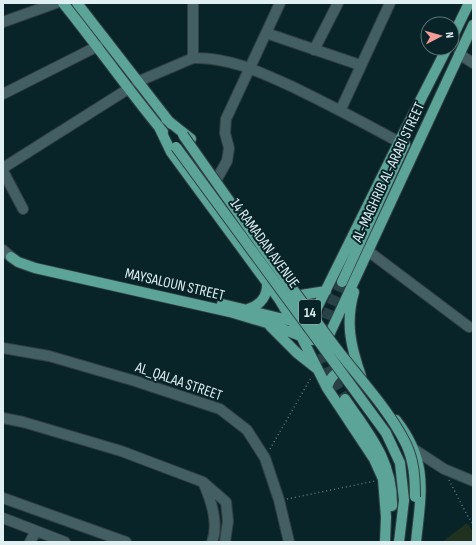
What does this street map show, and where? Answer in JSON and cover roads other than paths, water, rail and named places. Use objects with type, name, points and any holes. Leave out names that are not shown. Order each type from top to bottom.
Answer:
[{"type":"main road","name":"14 RAMADAN AVENUE","points":[[63,3],[98,46],[128,89],[163,123],[183,135],[324,331],[395,426],[406,444],[415,476],[409,542]]},
{"type":"main road","name":"14 RAMADAN AVENUE","points":[[78,3],[137,82],[163,123],[176,147],[375,416],[386,434],[400,463],[404,500],[399,542]]},
{"type":"main road","points":[[460,22],[469,3]]},
{"type":"main road","name":"AL-MAGHRIB AL-ARABI STREET","points":[[460,52],[473,25]]},
{"type":"main road","points":[[316,312],[398,142],[443,56]]},
{"type":"main road","name":"AL-MAGHRIB AL-ARABI STREET","points":[[330,333],[458,56]]},
{"type":"main road","points":[[342,282],[421,108],[430,83]]},
{"type":"main road","points":[[163,123],[190,136],[301,295],[316,312],[361,376],[408,435],[415,450],[420,468],[421,484],[416,542]]},
{"type":"main road","points":[[163,123],[171,152],[267,282],[292,320],[327,388],[374,459],[383,479],[386,505],[385,542]]},
{"type":"main road","name":"MAYSALOUN STREET","points":[[6,254],[292,320],[306,321],[316,312]]},
{"type":"main road","name":"MAYSALOUN STREET","points":[[6,254],[18,262],[36,268],[172,299],[267,323],[311,340],[325,338],[330,333]]},
{"type":"main road","points":[[361,376],[353,352],[348,324],[351,302],[362,263]]},
{"type":"main road","points":[[248,309],[256,306],[263,299],[267,291],[267,282]]},
{"type":"main road","points":[[301,295],[326,291]]},
{"type":"main road","points":[[267,323],[296,353],[316,368]]},
{"type":"main road","points":[[327,388],[329,381],[340,371],[348,370],[361,376]]},
{"type":"main road","points":[[345,399],[375,442],[388,467],[392,484],[390,542]]},
{"type":"street","points":[[3,22],[56,3]]},
{"type":"street","points":[[193,3],[193,58]]},
{"type":"street","points":[[218,178],[227,161],[229,148],[225,133],[226,119],[280,3]]},
{"type":"street","points":[[314,50],[338,3]]},
{"type":"street","points":[[341,110],[360,65],[390,3]]},
{"type":"street","points":[[266,33],[360,65]]},
{"type":"street","points":[[3,94],[98,46]]},
{"type":"street","points":[[460,55],[473,63]]},
{"type":"street","points":[[137,82],[193,58],[215,60],[250,67],[341,110],[398,142]]},
{"type":"street","points":[[23,209],[3,169],[128,89]]},
{"type":"street","points":[[368,251],[469,327]]},
{"type":"street","name":"AL_QALAA STREET","points":[[3,348],[56,358],[135,381],[220,410],[247,430],[265,458],[279,500],[289,542]]},
{"type":"street","points":[[3,418],[23,422],[121,451],[203,482],[226,502],[228,521],[225,542]]},
{"type":"street","points":[[415,450],[444,469],[473,481]]},
{"type":"street","points":[[203,482],[212,505],[214,536],[212,542]]},
{"type":"street","points":[[3,498],[126,542]]},
{"type":"street","points":[[3,518],[65,542]]},
{"type":"street","points":[[30,542],[36,531]]},
{"type":"tunnel","points":[[342,282],[326,317],[322,330],[321,341],[322,353],[327,366],[345,399]]}]
